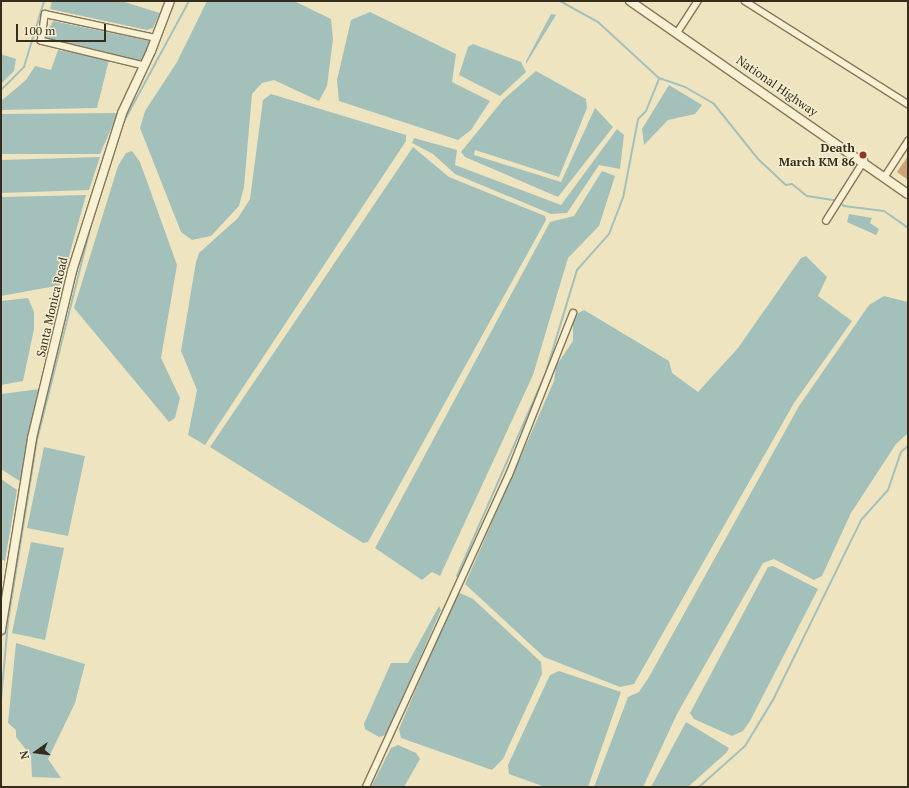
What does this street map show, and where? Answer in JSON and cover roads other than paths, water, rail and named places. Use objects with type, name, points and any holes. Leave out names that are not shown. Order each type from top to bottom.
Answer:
[{"type":"street","name":"Santa Monica Road","points":[[1,630],[32,438],[72,271],[109,149],[170,1]]},
{"type":"street","name":"National Highway","points":[[630,1],[864,161],[884,178],[908,194]]},
{"type":"street","points":[[677,32],[698,1]]},
{"type":"street","points":[[745,1],[908,104]]},
{"type":"street","points":[[144,66],[42,41],[45,14],[156,38]]},
{"type":"street","points":[[884,178],[908,141]]},
{"type":"street","points":[[826,221],[864,161]]},
{"type":"street","points":[[366,787],[506,482],[573,313]]},
{"type":"water","points":[[52,1],[121,1],[160,13],[153,28],[147,30],[50,9]]},
{"type":"water","points":[[207,1],[294,1],[331,19],[333,39],[327,86],[319,101],[274,80],[262,83],[252,94],[244,187],[239,206],[211,236],[192,240],[181,232],[140,128],[145,111],[177,62]]},
{"type":"water","points":[[370,12],[456,54],[452,82],[490,101],[471,130],[458,140],[339,101],[337,80],[351,20]]},
{"type":"water","points":[[551,14],[556,15],[526,64],[526,61]]},
{"type":"water","points":[[53,21],[151,41],[143,60],[138,61],[43,40]]},
{"type":"water","points":[[473,44],[521,62],[526,72],[500,96],[459,75],[468,47]]},
{"type":"water","points":[[58,50],[109,60],[97,108],[1,110],[1,101],[26,80],[35,66],[51,70]]},
{"type":"water","points":[[1,54],[16,59],[14,71],[1,84]]},
{"type":"water","points":[[536,71],[586,99],[587,108],[559,177],[475,150],[474,155],[561,182],[595,108],[613,127],[558,197],[465,157],[461,152],[503,100]]},
{"type":"water","points":[[669,85],[702,105],[695,114],[668,120],[644,145],[642,129]]},
{"type":"water","points":[[271,94],[406,135],[406,141],[205,445],[188,435],[197,390],[181,351],[196,262],[199,253],[238,218],[250,199],[263,100]]},
{"type":"water","points":[[118,113],[100,154],[1,154],[1,114]]},
{"type":"water","points":[[617,129],[624,135],[620,169],[599,165],[567,213],[551,214],[455,174],[433,154],[412,143],[414,138],[457,150],[455,165],[561,205]]},
{"type":"water","points":[[413,147],[449,177],[545,216],[546,220],[368,542],[363,543],[210,447]]},
{"type":"water","points":[[132,151],[140,162],[177,265],[161,358],[180,398],[175,418],[169,422],[74,308],[118,166],[126,153]]},
{"type":"water","points":[[100,157],[89,190],[1,193],[1,160]]},
{"type":"water","points":[[602,171],[615,176],[599,226],[568,258],[533,375],[440,576],[432,572],[422,580],[375,548],[550,222],[574,216]]},
{"type":"water","points":[[86,195],[61,285],[1,296],[1,197]]},
{"type":"water","points":[[849,214],[872,218],[870,223],[879,229],[876,235],[847,222]]},
{"type":"water","points":[[806,256],[827,277],[818,296],[852,321],[794,403],[634,684],[620,687],[544,657],[465,584],[554,381],[556,366],[573,341],[573,316],[584,310],[669,361],[672,373],[698,392],[738,348],[801,258]]},
{"type":"water","points":[[884,296],[908,302],[908,433],[896,444],[851,513],[822,576],[814,580],[774,559],[763,563],[677,714],[643,787],[594,787],[628,697],[639,692],[649,677],[799,406],[869,305]]},
{"type":"water","points":[[28,298],[34,312],[34,329],[23,381],[1,385],[1,301]]},
{"type":"water","points":[[40,389],[29,434],[21,482],[1,469],[1,394]]},
{"type":"water","points":[[44,447],[85,456],[68,536],[27,528]]},
{"type":"water","points":[[1,479],[17,490],[5,561],[1,559]]},
{"type":"water","points":[[31,542],[64,548],[45,640],[12,633]]},
{"type":"water","points":[[773,566],[818,589],[750,721],[743,731],[732,736],[694,719],[690,713],[768,567]]},
{"type":"water","points":[[460,593],[473,599],[541,662],[542,674],[503,759],[492,770],[401,738],[399,729],[454,599]]},
{"type":"water","points":[[439,606],[441,610],[386,735],[379,737],[365,729],[364,724],[391,663],[408,663]]},
{"type":"water","points":[[16,643],[85,664],[75,703],[48,759],[61,778],[32,777],[31,756],[16,737],[16,730],[8,723]]},
{"type":"water","points":[[559,671],[621,692],[588,787],[545,787],[509,774],[508,765],[550,675]]},
{"type":"water","points":[[686,722],[729,748],[727,752],[688,787],[651,787]]},
{"type":"water","points":[[398,745],[416,753],[420,759],[404,787],[371,787],[391,748]]},
{"type":"waterway","points":[[1,90],[24,67],[44,1]]},
{"type":"waterway","points":[[122,125],[189,1]]},
{"type":"waterway","points":[[560,1],[598,22],[659,78],[685,87],[714,104],[758,159],[786,185],[792,184],[807,196],[838,201],[844,206],[884,211],[908,228]]},
{"type":"waterway","points":[[457,576],[546,372],[577,270],[609,234],[623,198],[638,119],[646,111],[659,78]]},
{"type":"waterway","points":[[1,700],[8,621],[37,440],[93,217]]},
{"type":"waterway","points":[[699,787],[745,746],[773,700],[861,520],[888,490],[901,452],[908,446]]},
{"type":"place","name":"Death March KM 86","points":[[863,155]]}]
